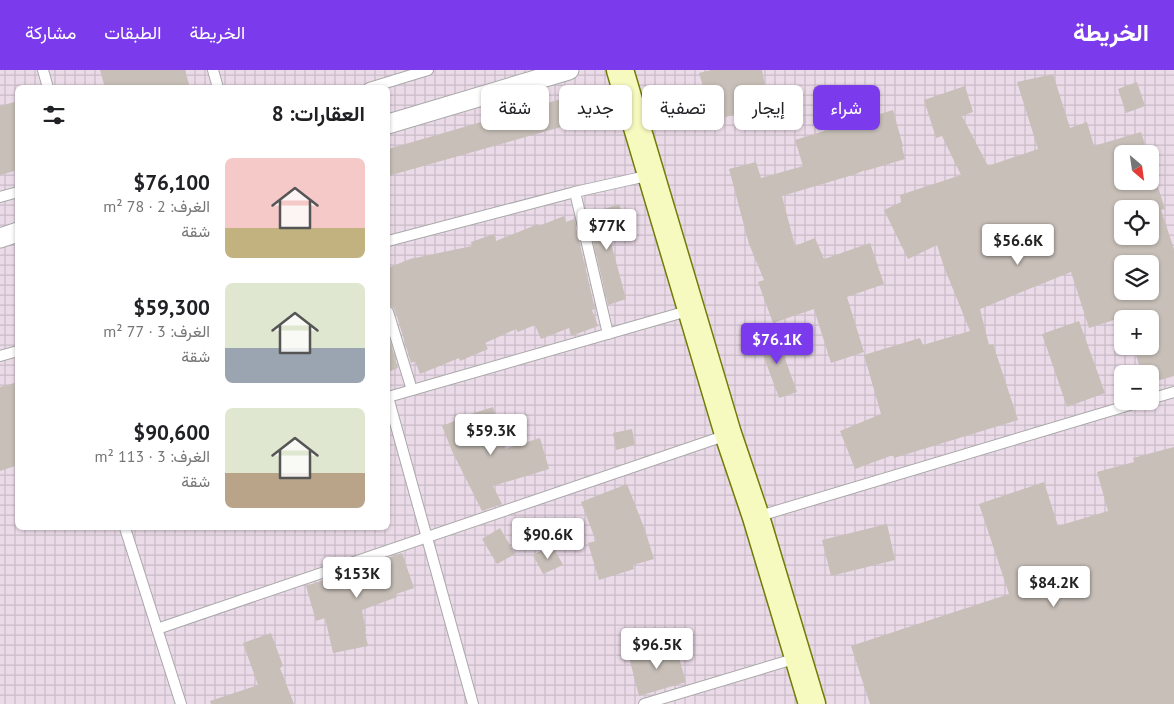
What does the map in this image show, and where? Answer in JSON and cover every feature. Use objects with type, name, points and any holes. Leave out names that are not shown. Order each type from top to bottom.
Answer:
[{"type":"street","points":[[390,123],[569,70]]},
{"type":"street","points":[[620,70],[728,434],[756,517],[812,704]]},
{"type":"street","points":[[0,238],[15,233]]},
{"type":"lane","points":[[43,70],[47,85]]},
{"type":"lane","points":[[213,70],[217,85]]},
{"type":"lane","points":[[377,85],[412,72],[428,70]]},
{"type":"lane","points":[[390,240],[575,192],[652,175]]},
{"type":"lane","points":[[575,192],[608,334]]},
{"type":"lane","points":[[0,197],[15,193]]},
{"type":"lane","points":[[390,396],[692,310]]},
{"type":"lane","points":[[390,318],[412,390]]},
{"type":"lane","points":[[0,356],[15,352]]},
{"type":"lane","points":[[1159,396],[1174,392]]},
{"type":"lane","points":[[390,404],[472,704]]},
{"type":"lane","points":[[756,517],[1114,410]]},
{"type":"lane","points":[[157,629],[728,434]]},
{"type":"lane","points":[[126,530],[181,704]]},
{"type":"lane","points":[[644,704],[798,658]]},
{"type":"shaded area","points":[[0,70],[1174,70],[1174,704],[0,704]]},
{"type":"building","points":[[100,70],[185,70],[189,85],[104,85]]},
{"type":"building","points":[[711,70],[762,70],[765,85],[734,85],[734,115],[724,118],[724,85],[702,85],[699,73]]},
{"type":"building","points":[[1053,74],[1070,128],[1087,122],[1094,146],[1141,132],[1145,145],[1114,145],[1114,190],[1159,190],[1165,209],[1161,210],[1174,249],[1174,376],[1159,380],[1159,365],[1139,365],[1136,355],[1159,355],[1159,310],[1114,310],[1114,320],[1089,328],[1071,272],[980,309],[989,345],[993,344],[1018,420],[894,458],[893,455],[855,469],[840,431],[881,414],[864,355],[920,338],[923,345],[970,331],[937,245],[908,259],[884,210],[901,202],[900,195],[961,175],[942,136],[936,138],[924,100],[965,86],[973,112],[962,116],[988,166],[1038,149],[1017,82]]},
{"type":"building","points":[[1137,82],[1145,106],[1126,113],[1118,89]]},
{"type":"building","points":[[559,100],[559,128],[390,175],[390,148],[481,122],[481,130],[549,130],[549,103]]},
{"type":"building","points":[[15,102],[15,171],[0,175],[0,106]]},
{"type":"building","points":[[893,110],[905,159],[782,196],[795,246],[815,238],[824,259],[870,243],[884,284],[847,297],[864,352],[831,363],[814,309],[773,323],[758,282],[764,280],[749,244],[729,169],[756,162],[761,178],[803,166],[795,140],[828,130],[880,130],[880,114]]},
{"type":"building","points":[[619,204],[625,221],[607,228],[626,299],[608,305],[587,215]]},
{"type":"building","points":[[564,216],[566,222],[574,219],[595,309],[592,310],[598,326],[571,336],[569,328],[541,339],[535,325],[518,332],[516,329],[485,343],[488,349],[460,361],[459,358],[420,374],[415,361],[411,363],[395,310],[390,306],[390,267],[410,259],[472,246],[471,242],[494,234],[496,241],[538,224],[539,226]]},
{"type":"building","points":[[1079,321],[1105,393],[1067,407],[1042,334]]},
{"type":"building","points":[[775,331],[797,392],[779,398],[757,338]]},
{"type":"building","points":[[390,341],[398,368],[390,371]]},
{"type":"building","points":[[15,383],[15,466],[0,471],[0,387]]},
{"type":"building","points":[[493,407],[505,449],[540,438],[549,469],[493,486],[502,504],[482,511],[452,451],[442,426],[461,417]]},
{"type":"building","points":[[632,429],[635,445],[616,450],[613,433]]},
{"type":"building","points":[[1174,447],[1174,704],[870,704],[851,646],[1009,594],[979,504],[1044,482],[1058,526],[1108,511],[1097,472],[1134,462],[1133,458]]},
{"type":"building","points":[[627,484],[654,559],[633,565],[634,569],[599,580],[588,543],[596,541],[581,502]]},
{"type":"building","points":[[887,524],[895,560],[831,576],[822,540]]},
{"type":"building","points":[[500,528],[515,554],[497,564],[482,539]]},
{"type":"building","points":[[552,545],[563,565],[543,574],[533,555]]},
{"type":"building","points":[[402,553],[414,588],[396,594],[397,597],[362,610],[368,646],[333,653],[325,618],[316,621],[306,586]]},
{"type":"building","points":[[271,633],[283,666],[280,668],[294,704],[211,704],[210,701],[258,685],[243,643]]},
{"type":"building","points":[[675,644],[686,682],[639,696],[629,657]]}]
